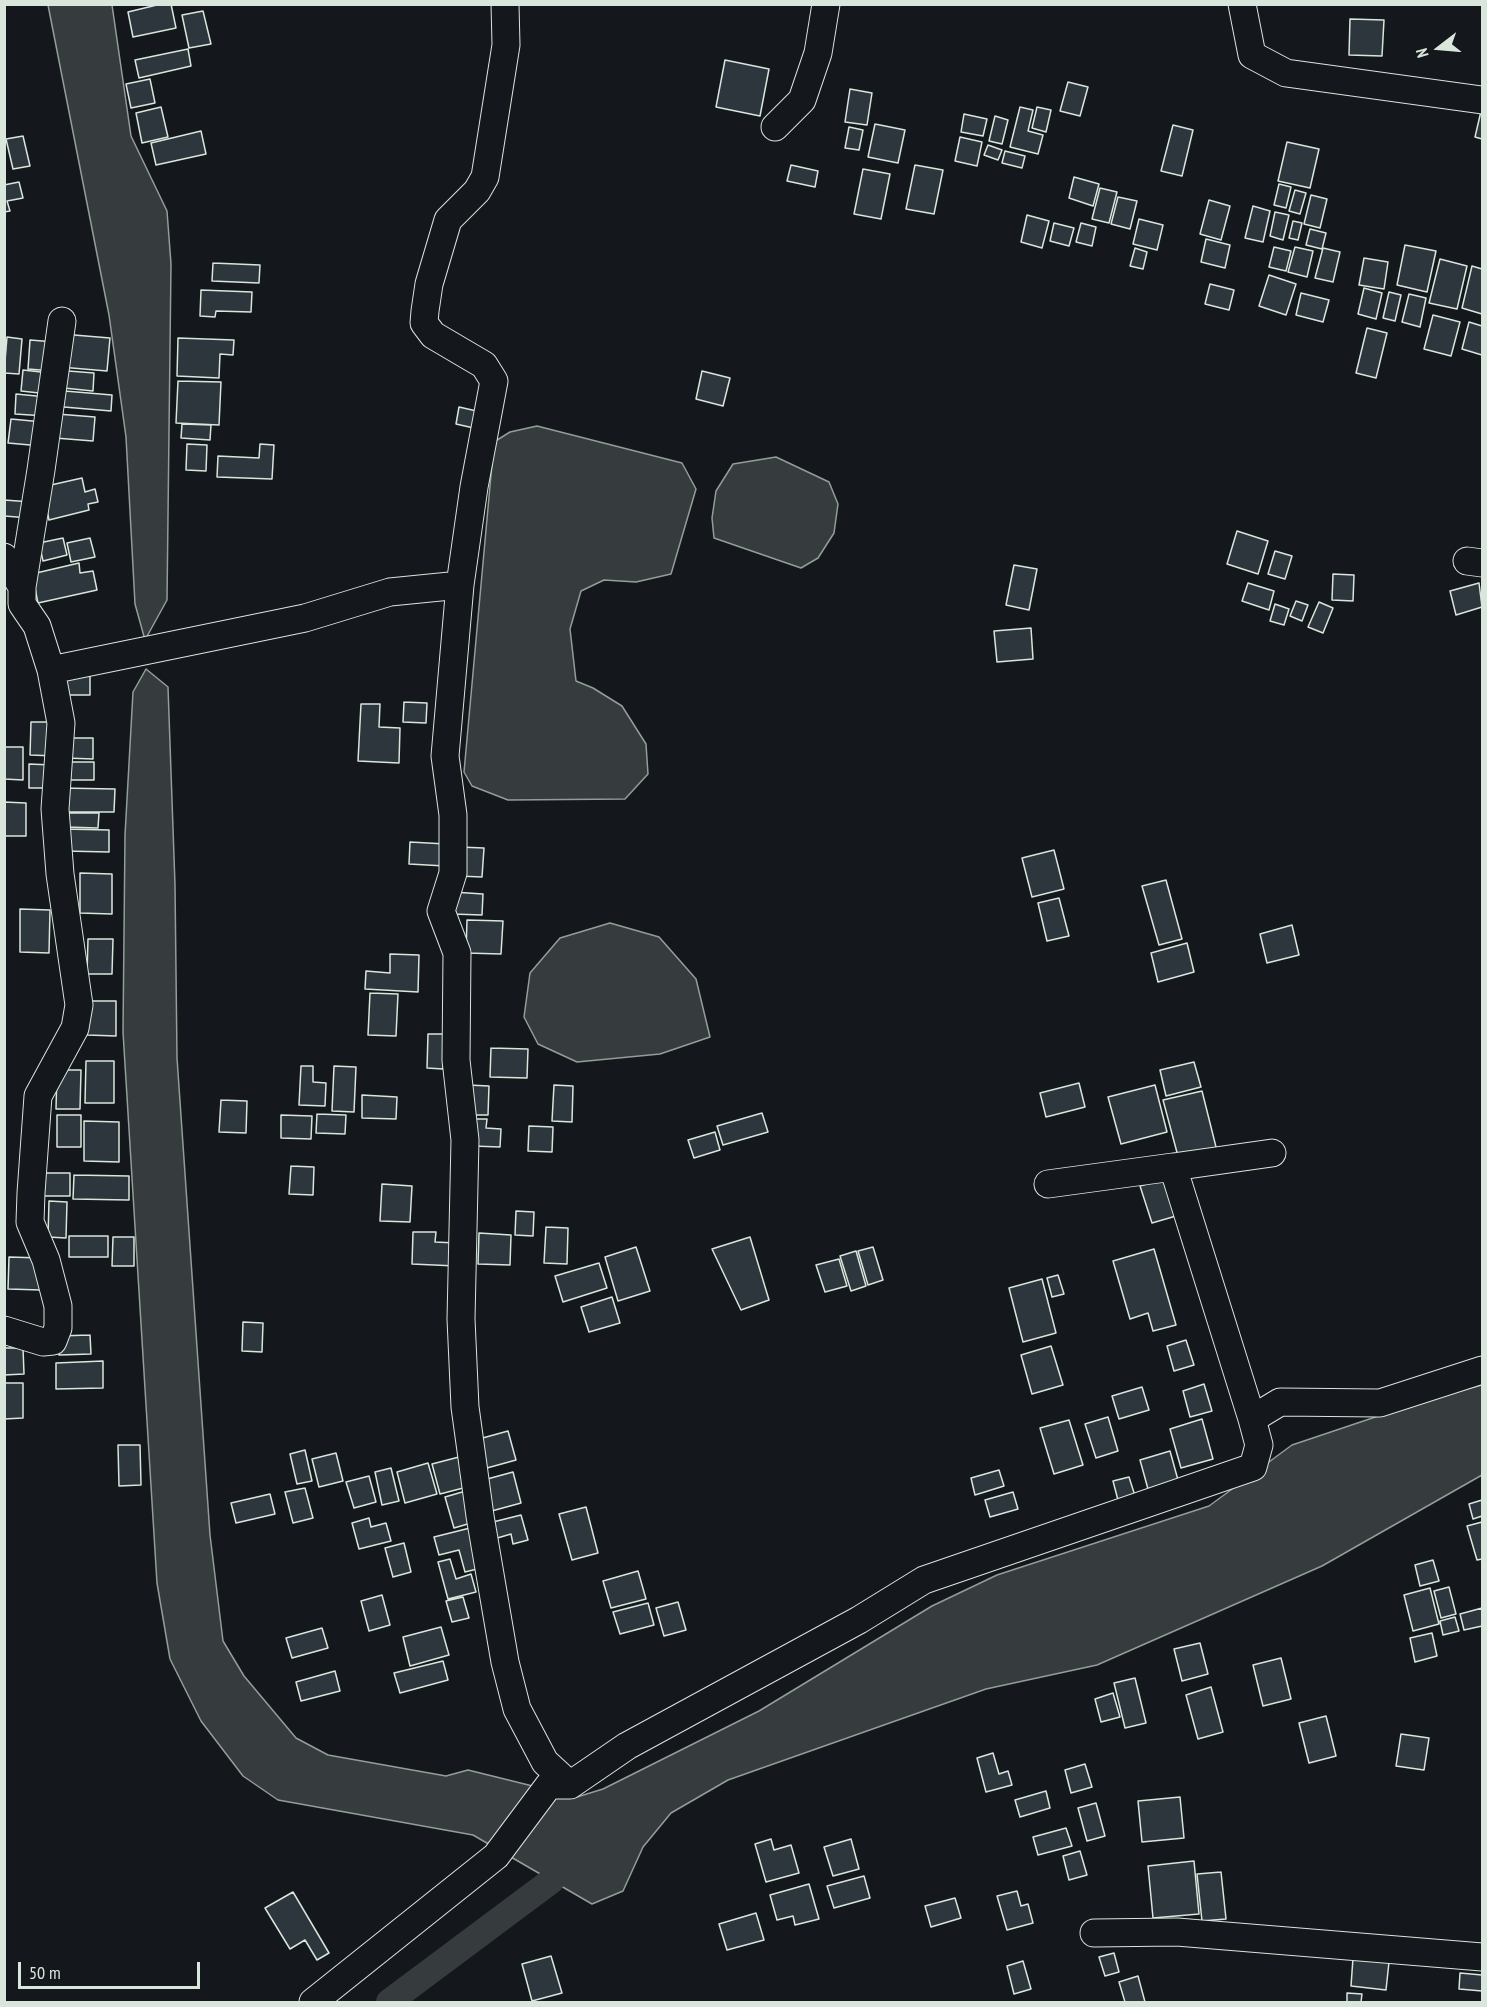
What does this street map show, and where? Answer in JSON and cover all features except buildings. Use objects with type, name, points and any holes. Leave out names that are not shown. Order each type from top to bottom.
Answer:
[{"type":"street","points":[[505,4],[506,45],[485,177],[477,191],[448,220],[429,285],[424,323],[433,335],[484,365],[494,381],[474,487],[460,585],[445,756],[453,815],[453,873],[441,911],[457,953],[456,1060],[465,1140],[461,1319],[465,1407],[505,1662],[517,1709],[560,1785]]},
{"type":"street","points":[[775,127],[802,100],[818,53],[826,4]]},
{"type":"street","points":[[1242,4],[1252,55],[1286,73],[1482,100]]},
{"type":"street","points":[[4,1330],[43,1342],[53,1341],[58,1328],[58,1306],[46,1260],[30,1222],[38,1096],[75,1028],[79,1005],[60,874],[55,809],[61,723],[51,670],[37,626],[22,604],[22,587],[62,321]]},
{"type":"street","points":[[4,557],[22,587]]},
{"type":"street","points":[[51,670],[305,618],[390,592],[460,585]]},
{"type":"street","points":[[1048,1184],[1272,1153]]},
{"type":"street","points":[[313,2002],[496,1857],[560,1785],[627,1746],[859,1620],[924,1580],[1253,1467],[1259,1445],[1173,1167]]},
{"type":"street","points":[[1252,1419],[1280,1402],[1380,1403],[1482,1370]]},
{"type":"street","points":[[1094,1933],[1177,1932],[1482,1958]]},
{"type":"shaded area","points":[[48,5],[112,5],[131,136],[167,211],[171,264],[167,600],[145,640],[135,604],[126,437],[109,315]]},
{"type":"shaded area","points":[[537,426],[682,463],[696,489],[671,574],[636,582],[604,580],[581,591],[570,629],[576,681],[593,688],[622,706],[646,744],[648,774],[625,799],[508,800],[472,786],[464,772],[494,442],[510,432]]},
{"type":"shaded area","points":[[776,457],[829,482],[838,504],[834,533],[818,558],[801,568],[714,538],[712,518],[716,491],[733,464]]},
{"type":"shaded area","points":[[146,669],[168,687],[175,885],[177,1058],[210,1535],[223,1641],[244,1676],[296,1738],[328,1755],[446,1776],[468,1770],[577,1797],[603,1789],[759,1711],[932,1606],[997,1575],[1209,1506],[1292,1445],[1429,1399],[1482,1385],[1482,1475],[1322,1566],[1097,1665],[986,1689],[728,1780],[671,1813],[643,1847],[623,1891],[592,1904],[473,1835],[278,1800],[243,1776],[201,1721],[170,1659],[157,1583],[123,1032],[125,835],[133,692]]},
{"type":"shaded area","points":[[610,923],[659,937],[696,979],[710,1037],[660,1054],[577,1062],[538,1044],[524,1017],[530,973],[560,938]]},
{"type":"waterway","points":[[389,2002],[551,1881],[571,1852]]}]
